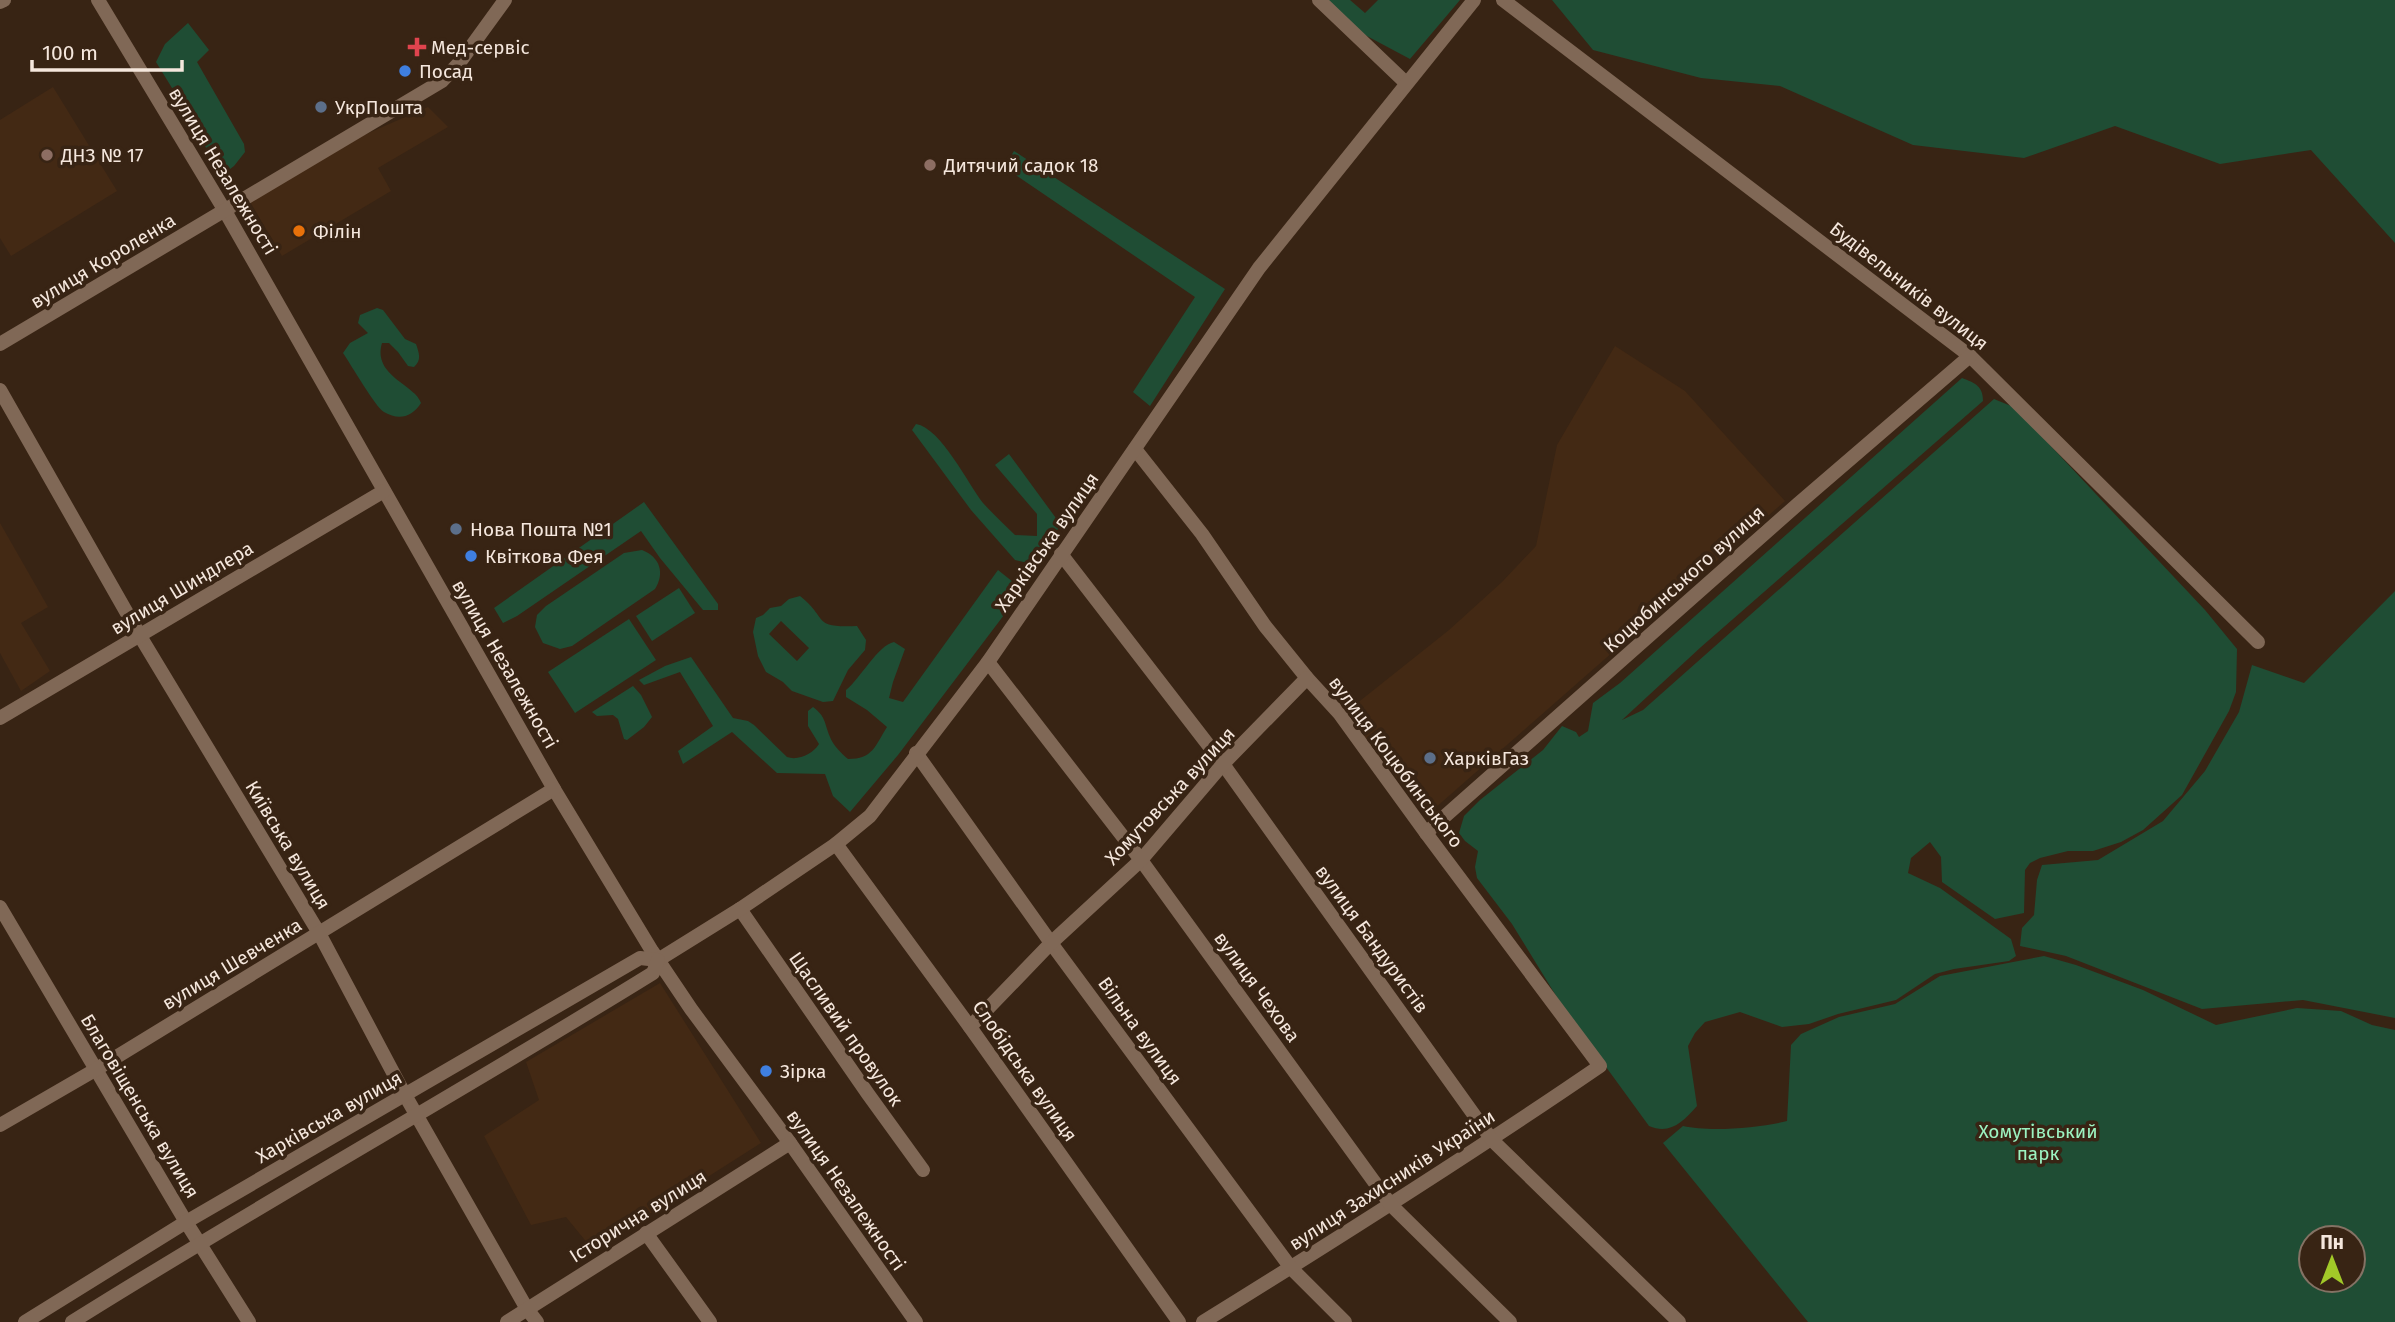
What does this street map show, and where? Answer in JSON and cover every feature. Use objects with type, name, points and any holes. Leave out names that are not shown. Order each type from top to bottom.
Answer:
[{"type":"street","name":"вулиця Незалежності","points":[[98,0],[225,211],[554,789],[658,960],[916,1322]]},
{"type":"street","name":"вулиця Короленка","points":[[0,344],[442,81],[460,62],[505,0]]},
{"type":"street","points":[[1319,0],[1406,83]]},
{"type":"street","name":"Харківська вулиця","points":[[25,1322],[186,1222],[640,958],[658,960],[836,844],[870,816],[988,662],[1259,268],[1474,0]]},
{"type":"street","name":"Будівельників вулиця","points":[[1503,0],[1970,356],[2259,642]]},
{"type":"street","name":"Коцюбинського вулиця","points":[[1426,833],[1798,504],[1970,356]]},
{"type":"street","name":"Київська вулиця","points":[[0,390],[140,636],[319,933],[405,1095],[527,1309],[537,1322]]},
{"type":"street","name":"вулиця Коцюбинського","points":[[1135,449],[1202,534],[1265,626],[1339,713],[1600,1066]]},
{"type":"street","name":"вулиця Шиндлера","points":[[0,718],[384,491]]},
{"type":"street","name":"вулиця Бандуристів","points":[[1061,554],[1223,764],[1492,1140],[1679,1322]]},
{"type":"street","name":"вулиця Чехова","points":[[988,662],[1141,860],[1391,1206],[1510,1322]]},
{"type":"street","name":"Хомутовська вулиця","points":[[970,1027],[1051,943],[1141,860],[1223,764],[1307,678]]},
{"type":"street","name":"Вільна вулиця","points":[[916,753],[1051,943],[1291,1268],[1345,1322]]},
{"type":"street","name":"вулиця Шевченка","points":[[0,1125],[95,1070],[554,789]]},
{"type":"street","name":"Слобідська вулиця","points":[[836,844],[970,1027],[1179,1322]]},
{"type":"street","name":"Благовіщенська вулиця","points":[[0,907],[186,1222],[249,1322]]},
{"type":"street","name":"Щасливий провулок","points":[[740,909],[923,1170]]},
{"type":"street","name":"Харківська вулиця","points":[[72,1322],[200,1242],[515,1059],[653,974],[658,960]]},
{"type":"street","name":"вулиця Захисників України","points":[[1203,1322],[1391,1206],[1600,1066]]},
{"type":"street","name":"Історична вулиця","points":[[507,1322],[790,1143]]},
{"type":"street","points":[[646,1233],[710,1322]]},
{"type":"shaded area","name":"ДНЗ № 17","points":[[53,87],[117,191],[11,256],[0,238],[0,120]]},
{"type":"shaded area","points":[[428,107],[448,127],[378,168],[391,191],[282,256],[250,202],[364,135]]},
{"type":"shaded area","points":[[1615,346],[1685,391],[1785,501],[1426,816],[1346,712],[1449,630],[1502,582],[1536,546],[1557,445]]},
{"type":"shaded area","points":[[0,523],[48,607],[21,623],[50,671],[21,691],[0,653]]},
{"type":"shaded area","points":[[660,983],[761,1143],[593,1250],[566,1217],[531,1225],[484,1136],[539,1100],[526,1062]]},
{"type":"green space","points":[[1319,0],[1350,0],[1365,13],[1378,0],[1460,0],[1410,59],[1350,27]]},
{"type":"green space","points":[[1552,0],[2395,0],[2395,243],[2311,150],[2220,164],[2115,126],[2024,158],[1913,145],[1780,86],[1701,78],[1593,50]]},
{"type":"green space","points":[[188,23],[209,50],[197,62],[244,144],[245,152],[234,166],[222,175],[156,62],[165,44]]},
{"type":"green space","points":[[1014,151],[1225,289],[1150,406],[1133,392],[1195,297],[1004,167]]},
{"type":"green space","points":[[377,308],[383,310],[405,339],[416,344],[418,350],[417,364],[414,367],[408,366],[389,343],[382,343],[383,364],[421,403],[414,412],[405,416],[390,415],[380,409],[343,353],[350,343],[368,333],[358,323],[360,315]]},
{"type":"green space","points":[[1962,378],[1977,386],[1982,392],[1983,401],[1701,647],[1622,720],[1643,710],[1994,399],[2011,406],[2031,425],[2205,610],[2237,649],[2236,692],[2229,711],[2182,795],[2143,830],[2121,842],[2093,851],[2068,851],[2030,863],[2025,870],[2024,913],[1995,919],[1942,882],[1941,857],[1930,842],[1911,858],[1908,873],[1940,888],[2011,939],[2016,956],[2009,961],[1935,974],[1896,1000],[1809,1024],[1782,1027],[1740,1012],[1705,1022],[1688,1046],[1697,1106],[1681,1122],[1670,1128],[1649,1126],[1566,1012],[1512,924],[1477,878],[1475,867],[1478,851],[1459,833],[1464,816],[1543,750],[1562,726],[1576,732],[1579,737],[1588,731],[1593,703],[1620,683]]},
{"type":"green space","points":[[916,424],[935,435],[983,503],[1015,535],[1037,536],[1037,514],[995,465],[1009,454],[1061,525],[1032,564],[1015,560],[971,510],[912,430]]},
{"type":"green space","points":[[644,502],[718,604],[718,610],[703,610],[641,531],[503,623],[494,608]]},
{"type":"green space","points":[[642,550],[653,557],[659,566],[660,577],[655,589],[572,646],[560,649],[543,643],[535,627],[537,615],[546,606],[624,553]]},
{"type":"green space","points":[[998,570],[1023,590],[898,755],[850,812],[833,796],[825,774],[777,773],[732,732],[683,764],[678,751],[713,726],[680,672],[644,685],[639,680],[665,666],[691,657],[733,718],[754,725],[787,757],[805,756],[819,744],[808,726],[808,711],[813,707],[823,717],[835,746],[848,759],[863,757],[876,745],[887,727],[846,697],[846,690],[882,649],[894,642],[905,649],[889,698],[903,702]]},
{"type":"green space","points":[[679,588],[695,613],[652,641],[636,616]]},
{"type":"green space","points":[[2395,591],[2395,1018],[2303,1000],[2202,1009],[2066,956],[2020,946],[2022,928],[2034,915],[2037,880],[2042,865],[2098,860],[2163,821],[2205,771],[2239,712],[2252,665],[2304,683]]},
{"type":"green space","points":[[800,596],[826,623],[857,626],[866,640],[865,650],[848,670],[833,701],[823,702],[792,691],[766,672],[758,656],[753,632],[756,618],[789,599]],"holes":[[[781,621],[809,648],[797,661],[769,634]]]},
{"type":"green space","points":[[629,619],[656,660],[575,713],[548,672]]},
{"type":"green space","points":[[633,686],[641,695],[652,717],[627,740],[624,739],[618,719],[613,715],[597,716],[592,712]]},
{"type":"green space","name":"Хомутівський парк","points":[[2044,956],[2143,990],[2216,1025],[2297,1008],[2341,1011],[2372,1025],[2395,1030],[2395,1322],[1808,1322],[1663,1143],[1683,1126],[1735,1128],[1787,1121],[1791,1045],[1801,1034],[1839,1017],[1895,1004],[1940,976]]},
{"type":"place","name":"Мед-сервіс","points":[[417,47]]},
{"type":"place","name":"Посад","points":[[405,71]]},
{"type":"place","name":"УкрПошта","points":[[321,107]]},
{"type":"place","name":"ДНЗ № 17","points":[[47,155]]},
{"type":"place","name":"Дитячий садок 18","points":[[930,165]]},
{"type":"place","name":"Філін","points":[[299,231]]},
{"type":"place","name":"Нова Пошта №1","points":[[456,529]]},
{"type":"place","name":"Квіткова Фея","points":[[471,556]]},
{"type":"place","name":"ХарківГаз","points":[[1430,758]]},
{"type":"place","name":"Зірка","points":[[766,1071]]}]
